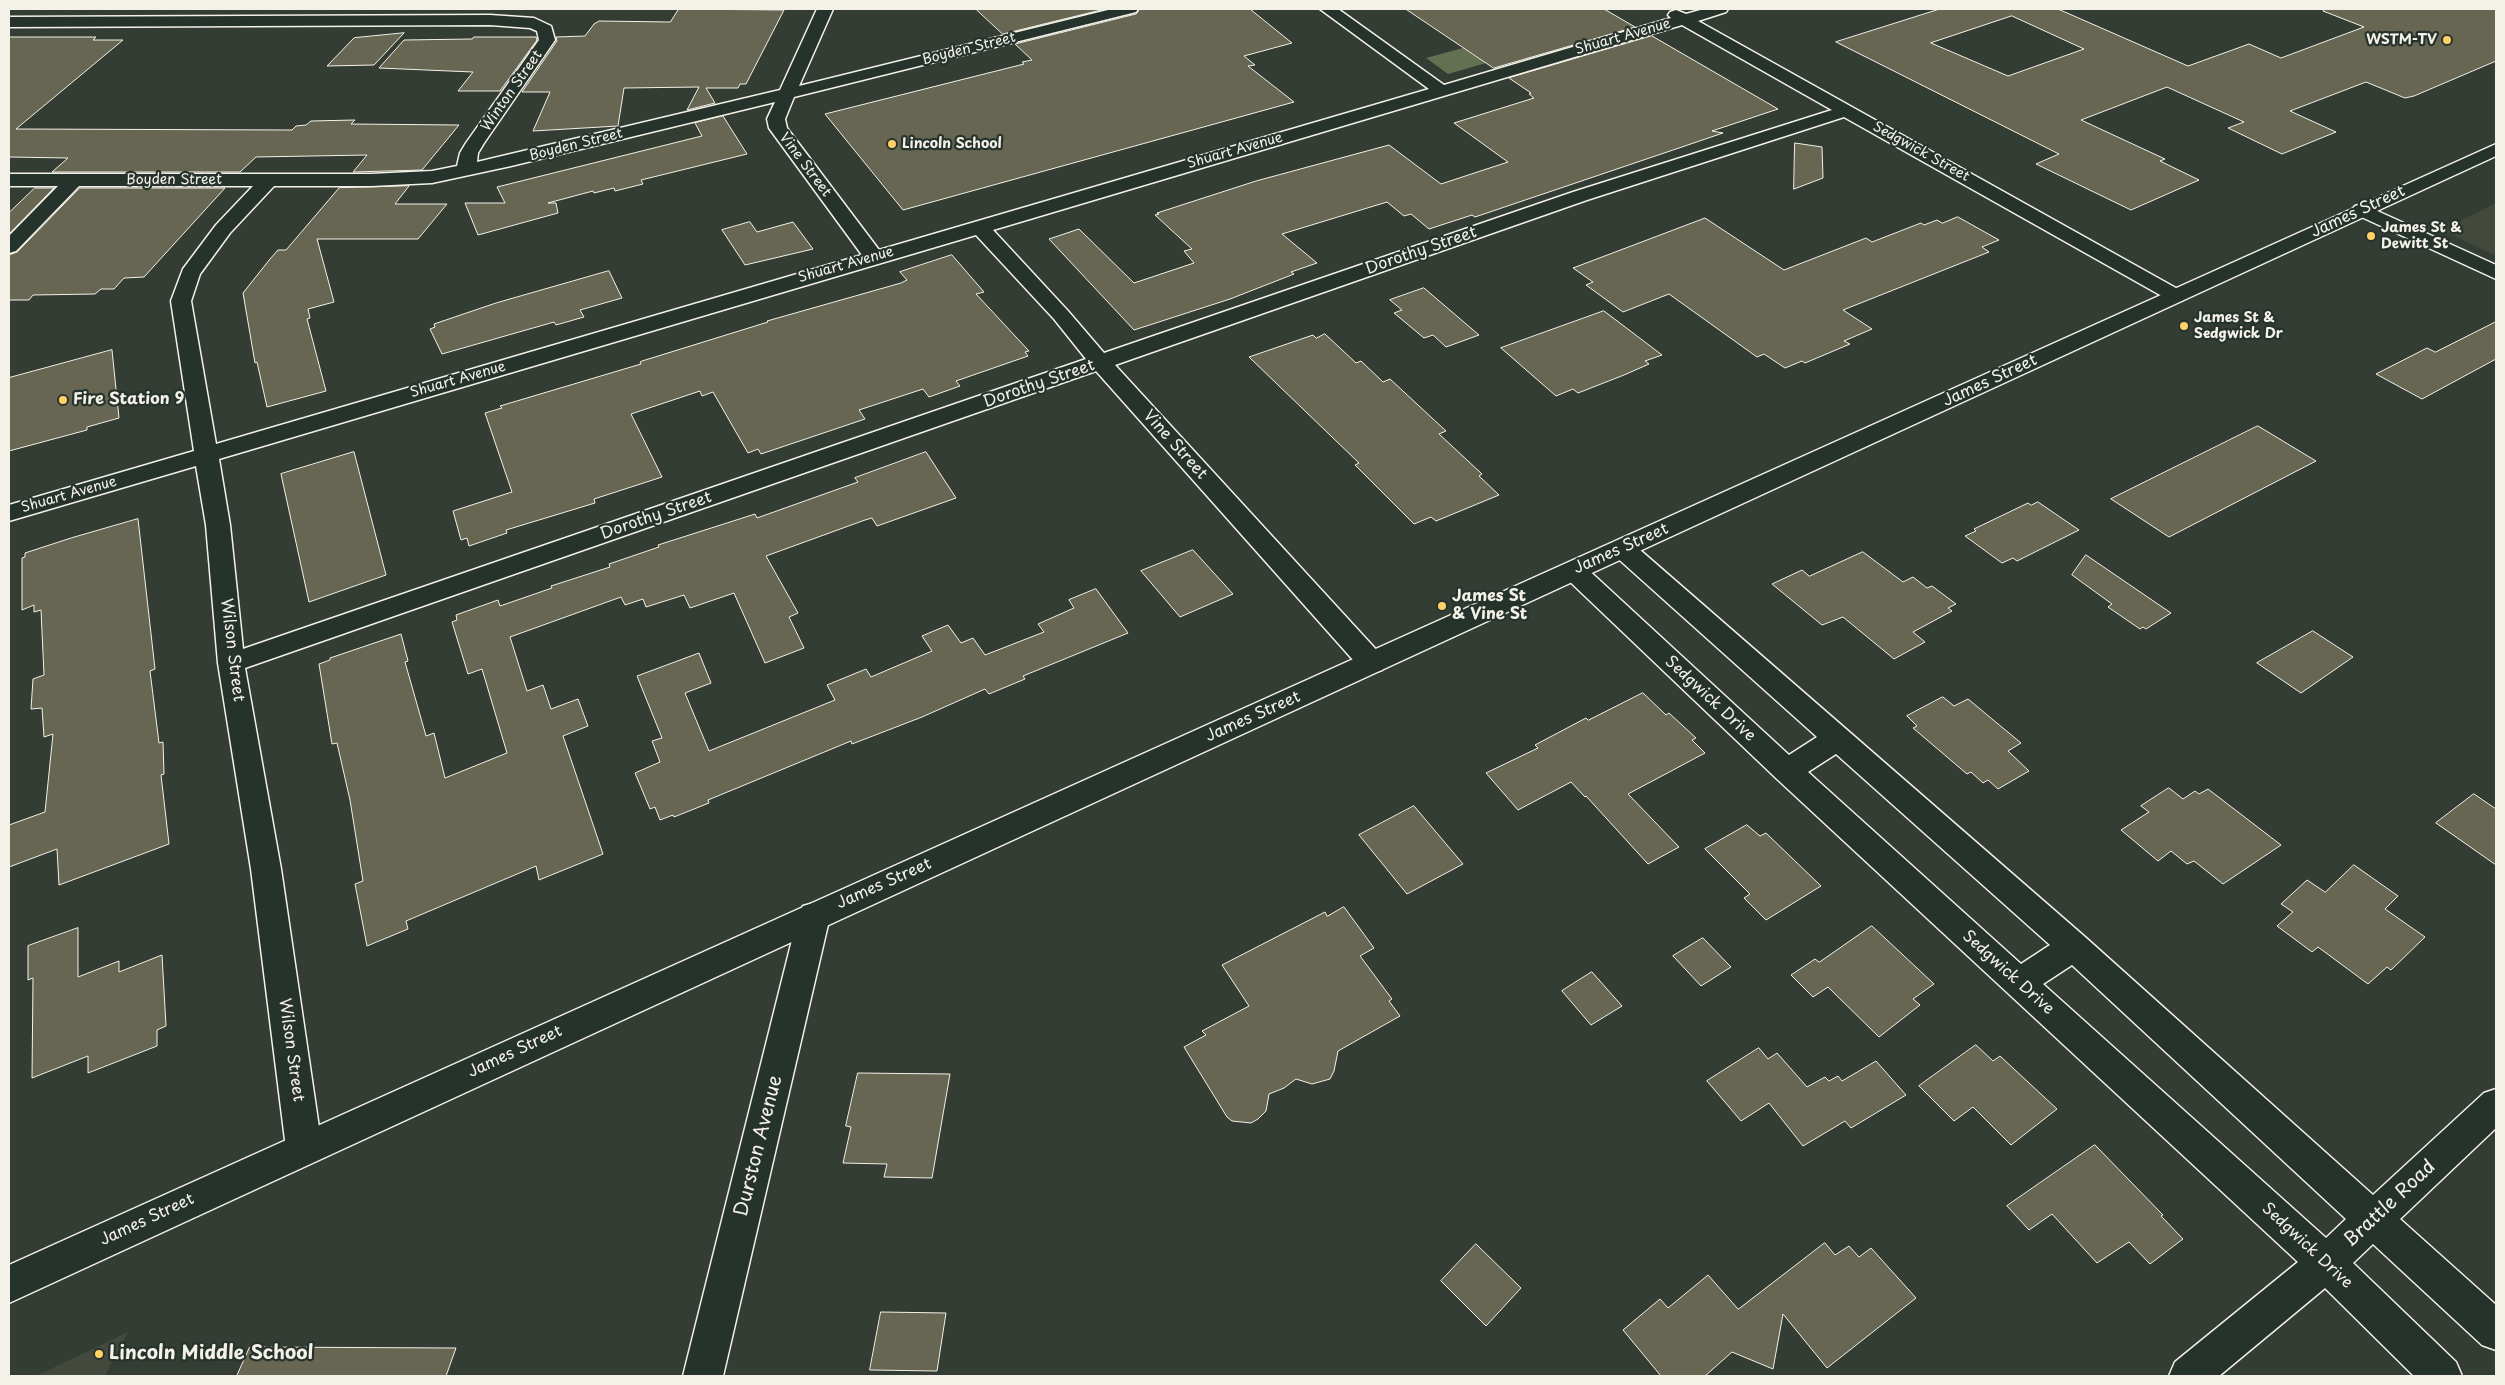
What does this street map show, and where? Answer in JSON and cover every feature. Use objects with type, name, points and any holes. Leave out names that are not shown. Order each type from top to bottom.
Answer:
[{"type":"street","name":"Vine Street","points":[[825,9],[776,119],[778,128],[874,257]]},
{"type":"street","name":"Boyden Street","points":[[9,180],[269,180],[432,177],[786,94],[1130,9]]},
{"type":"street","points":[[1328,9],[1442,91]]},
{"type":"street","name":"Sedgwick Street","points":[[1666,9],[2176,296]]},
{"type":"street","name":"Shuart Avenue","points":[[9,512],[1720,9]]},
{"type":"street","points":[[9,22],[518,15]]},
{"type":"street","name":"Winton Street","points":[[466,170],[469,154],[475,143],[547,40],[545,29],[518,15]]},
{"type":"street","name":"Dorothy Street","points":[[231,663],[1580,196],[1848,110]]},
{"type":"street","name":"James Street","points":[[9,1284],[2496,149]]},
{"type":"street","points":[[9,248],[74,180]]},
{"type":"street","name":"Wilson Street","points":[[269,180],[223,229],[190,273],[181,301],[218,525],[231,663],[266,870],[304,1148]]},
{"type":"street","points":[[2362,210],[2496,274]]},
{"type":"street","name":"Vine Street","points":[[979,226],[1372,663]]},
{"type":"street","points":[[1623,548],[1836,739],[2074,947],[2496,1331]]},
{"type":"street","name":"Sedgwick Drive","points":[[1574,570],[1787,771],[2326,1263],[2442,1376]]},
{"type":"street","points":[[1787,771],[1836,739]]},
{"type":"street","name":"Durston Avenue","points":[[703,1376],[814,916]]},
{"type":"street","points":[[2019,982],[2074,947]]},
{"type":"street","name":"Brattle Road","points":[[2189,1376],[2326,1263],[2496,1105]]},
{"type":"shaded area","points":[[2496,203],[2496,256],[2442,230]]},
{"type":"shaded area","name":"Lincoln Middle School","points":[[128,1332],[105,1376],[36,1376]]},
{"type":"green space","points":[[1463,48],[1486,63],[1448,74],[1426,58]]},
{"type":"building","points":[[679,9],[784,10],[746,84],[740,84],[738,88],[706,88],[715,103],[687,110],[699,87],[624,88],[618,126],[533,131],[550,92],[522,92],[557,41],[556,37],[585,36],[594,24],[599,21],[670,22]]},
{"type":"building","points":[[976,9],[1105,9],[1003,34]]},
{"type":"building","points":[[1140,9],[1250,9],[1292,43],[1244,56],[1255,65],[1248,66],[1294,102],[903,210],[825,114],[1024,64],[1022,62],[1032,60],[1015,44],[1136,14]]},
{"type":"building","points":[[1406,9],[1604,9],[1635,27],[1494,68]]},
{"type":"building","points":[[1940,9],[2058,9],[2188,66],[2249,44],[2281,58],[2364,27],[2323,11],[2324,9],[2496,9],[2496,61],[2414,96],[2405,98],[2366,82],[2290,111],[2336,132],[2282,154],[2228,128],[2244,122],[2167,87],[2081,120],[2165,159],[2160,161],[2199,180],[2131,210],[2036,164],[2059,154],[1836,42]],"holes":[[[2012,16],[2084,49],[2008,76],[1931,43]]]},
{"type":"building","points":[[404,33],[374,65],[327,66],[354,38]]},
{"type":"building","points":[[1652,36],[1778,109],[1712,131],[1723,133],[1475,217],[1472,215],[1429,229],[1411,214],[1404,216],[1387,202],[1282,234],[1317,263],[1291,272],[1294,274],[1230,299],[1134,330],[1049,239],[1079,229],[1134,283],[1194,263],[1184,251],[1192,249],[1155,215],[1159,214],[1157,213],[1256,181],[1389,145],[1441,184],[1508,162],[1454,123],[1534,98],[1529,94],[1531,93],[1509,78]]},
{"type":"building","points":[[9,37],[96,37],[93,40],[123,40],[16,129],[292,130],[296,126],[306,125],[311,121],[355,120],[351,124],[459,125],[422,170],[353,172],[367,155],[256,157],[240,172],[52,172],[68,158],[9,157]]},
{"type":"building","points":[[474,37],[536,37],[537,40],[500,91],[458,91],[473,72],[379,68],[404,40],[472,39]]},
{"type":"building","points":[[723,116],[747,154],[641,180],[643,184],[615,191],[614,188],[594,193],[593,191],[548,203],[556,203],[558,213],[478,235],[465,203],[505,203],[497,187],[702,136],[695,123]]},
{"type":"building","points":[[1795,143],[1822,147],[1823,178],[1794,189]]},
{"type":"building","points":[[409,186],[395,204],[447,204],[418,239],[317,239],[334,302],[308,309],[310,318],[307,319],[326,391],[267,407],[257,362],[255,363],[243,293],[278,250],[286,250],[339,188]]},
{"type":"building","points":[[35,188],[54,188],[9,234],[9,213]]},
{"type":"building","points":[[80,188],[225,188],[144,277],[124,278],[114,289],[101,289],[95,294],[33,295],[29,300],[9,300],[9,255],[17,252]]},
{"type":"building","points":[[1958,217],[1999,240],[1982,247],[1989,252],[1843,310],[1872,329],[1844,341],[1850,344],[1805,363],[1802,361],[1785,368],[1764,354],[1757,357],[1669,294],[1623,312],[1586,285],[1593,282],[1573,268],[1705,218],[1784,270],[1866,238],[1872,242],[1921,223],[1924,225],[1937,220],[1942,223]]},
{"type":"building","points":[[750,222],[757,232],[793,222],[813,249],[745,265],[722,230]]},
{"type":"building","points":[[952,255],[984,292],[976,294],[1029,351],[1025,352],[1028,356],[956,381],[960,386],[929,397],[923,389],[859,410],[865,419],[761,454],[758,449],[748,453],[713,392],[702,396],[700,391],[631,414],[662,477],[594,499],[595,503],[506,530],[507,533],[469,546],[467,538],[461,540],[453,511],[512,492],[485,413],[502,408],[500,406],[641,364],[640,362],[642,361],[767,321],[901,283],[907,280],[900,272]]},
{"type":"building","points":[[609,271],[622,298],[580,310],[584,317],[556,325],[554,322],[442,354],[430,329],[435,327],[434,324],[496,303]]},
{"type":"building","points":[[1424,288],[1479,335],[1446,347],[1433,335],[1424,338],[1394,313],[1402,310],[1390,300]]},
{"type":"building","points":[[1604,311],[1662,355],[1645,361],[1649,364],[1578,393],[1573,389],[1556,396],[1501,348]]},
{"type":"building","points":[[2496,322],[2496,359],[2422,399],[2376,374],[2427,348],[2435,352]]},
{"type":"building","points":[[1325,334],[1356,363],[1361,361],[1383,382],[1390,379],[1446,431],[1439,434],[1482,474],[1479,476],[1499,495],[1436,521],[1431,517],[1414,524],[1355,465],[1359,463],[1249,357],[1313,335],[1316,338]]},
{"type":"building","name":"Fire Station 9","points":[[112,350],[119,418],[87,427],[87,430],[9,451],[9,378]]},
{"type":"building","points":[[2258,426],[2316,461],[2169,537],[2111,499]]},
{"type":"building","points":[[354,452],[386,575],[309,602],[281,474]]},
{"type":"building","points":[[926,452],[956,498],[877,526],[872,518],[865,520],[766,556],[798,613],[789,617],[804,648],[765,663],[734,593],[690,608],[684,595],[646,607],[643,599],[625,605],[621,597],[510,637],[527,691],[543,685],[551,709],[578,699],[588,726],[563,736],[603,854],[539,880],[536,866],[406,921],[408,929],[367,946],[355,884],[363,881],[350,800],[337,743],[332,744],[319,664],[330,660],[330,658],[401,634],[408,661],[405,662],[426,736],[434,733],[445,778],[507,753],[482,669],[468,674],[452,622],[457,620],[456,615],[498,600],[500,606],[552,588],[551,586],[610,567],[609,564],[659,547],[658,545],[755,514],[757,518],[858,482],[855,478]]},
{"type":"building","points":[[2038,502],[2079,530],[2017,561],[2013,558],[2002,563],[1965,536],[1976,531],[1974,529],[2028,503],[2031,505]]},
{"type":"building","points":[[138,519],[155,669],[150,671],[159,743],[163,742],[164,774],[161,775],[169,844],[59,885],[57,849],[9,867],[9,825],[45,812],[53,734],[44,737],[42,708],[31,709],[33,679],[44,675],[41,610],[34,612],[34,605],[22,610],[22,558],[25,557],[25,553]]},
{"type":"building","points":[[1193,550],[1233,594],[1180,617],[1141,571]]},
{"type":"building","points":[[1863,552],[1903,582],[1913,577],[1927,588],[1932,586],[1956,604],[1948,608],[1952,611],[1913,632],[1925,642],[1894,659],[1843,617],[1822,625],[1772,584],[1802,570],[1809,576]]},
{"type":"building","points":[[2086,555],[2171,613],[2146,629],[2143,627],[2140,629],[2108,607],[2112,604],[2072,575]]},
{"type":"building","points":[[1096,589],[1128,633],[1023,676],[1025,679],[989,694],[985,689],[922,717],[852,744],[851,741],[708,800],[709,803],[674,817],[673,815],[660,820],[655,807],[650,809],[635,773],[660,762],[652,741],[662,738],[637,676],[699,653],[711,683],[685,693],[709,751],[835,700],[827,685],[866,669],[871,677],[932,651],[922,636],[948,625],[961,643],[973,638],[985,655],[1044,632],[1038,624],[1074,608],[1069,600]]},
{"type":"building","points":[[2313,631],[2353,657],[2301,693],[2257,663]]},
{"type":"building","points":[[1643,693],[1666,715],[1669,713],[1696,738],[1692,740],[1705,753],[1628,794],[1679,847],[1648,864],[1571,782],[1518,810],[1486,773],[1538,748],[1535,745],[1586,718],[1588,720]]},
{"type":"building","points":[[1943,697],[1954,706],[1968,699],[2021,743],[2008,751],[2029,771],[1998,789],[1988,780],[1983,783],[1971,772],[1967,774],[1913,728],[1917,726],[1907,716]]},
{"type":"building","points":[[2169,788],[2183,799],[2195,791],[2199,794],[2208,789],[2281,845],[2223,884],[2194,861],[2187,864],[2171,851],[2158,861],[2121,830],[2149,812],[2141,806]]},
{"type":"building","points":[[2474,794],[2496,809],[2496,865],[2436,823]]},
{"type":"building","points":[[1414,806],[1463,864],[1407,894],[1359,835]]},
{"type":"building","points":[[1747,825],[1760,836],[1766,833],[1821,886],[1766,920],[1744,898],[1750,894],[1705,849]]},
{"type":"building","points":[[2354,865],[2398,896],[2385,909],[2425,937],[2391,970],[2387,967],[2368,984],[2318,947],[2312,952],[2277,926],[2293,912],[2281,904],[2307,880],[2325,892]]},
{"type":"building","points":[[1344,907],[1374,948],[1360,956],[1392,999],[1389,1001],[1400,1016],[1338,1051],[1334,1071],[1330,1079],[1312,1084],[1296,1079],[1284,1088],[1269,1094],[1266,1111],[1258,1119],[1251,1123],[1232,1121],[1227,1117],[1184,1047],[1206,1035],[1202,1031],[1249,1006],[1222,965],[1325,912],[1327,916]]},
{"type":"building","points":[[1872,926],[1934,984],[1913,999],[1920,1005],[1879,1037],[1828,987],[1813,997],[1791,975],[1815,959],[1819,962]]},
{"type":"building","points":[[78,928],[78,977],[119,961],[119,972],[162,955],[166,1026],[157,1030],[157,1046],[88,1073],[88,1056],[32,1078],[33,978],[28,980],[28,946]]},
{"type":"building","points":[[1703,938],[1731,967],[1701,986],[1673,956]]},
{"type":"building","points":[[1592,972],[1622,1006],[1591,1025],[1562,991]]},
{"type":"building","points":[[1976,1045],[1993,1061],[2000,1056],[2057,1109],[2011,1145],[1973,1107],[1954,1121],[1919,1086]]},
{"type":"building","points":[[1759,1048],[1768,1059],[1777,1053],[1807,1087],[1825,1077],[1829,1081],[1838,1076],[1842,1081],[1876,1061],[1906,1095],[1851,1128],[1845,1121],[1803,1146],[1769,1103],[1741,1121],[1707,1081]]},
{"type":"building","points":[[858,1073],[950,1074],[932,1178],[884,1177],[887,1164],[843,1163],[851,1127],[846,1126]]},
{"type":"building","points":[[2095,1145],[2163,1215],[2161,1216],[2183,1239],[2150,1264],[2129,1242],[2097,1263],[2052,1214],[2029,1230],[2007,1206]]},
{"type":"building","points":[[1825,1243],[1835,1255],[1849,1246],[1859,1257],[1871,1248],[1916,1298],[1827,1368],[1783,1314],[1773,1369],[1732,1352],[1705,1376],[1661,1376],[1623,1330],[1660,1299],[1668,1308],[1708,1275],[1738,1309]]},
{"type":"building","points":[[1476,1244],[1521,1288],[1486,1326],[1441,1281]]},
{"type":"building","points":[[881,1312],[946,1313],[937,1371],[870,1370]]},
{"type":"building","points":[[250,1347],[456,1348],[446,1376],[237,1376]]},
{"type":"place","name":"WSTM-TV","points":[[2447,40]]},
{"type":"place","name":"Lincoln School","points":[[892,144]]},
{"type":"place","name":"James St & Dewitt St","points":[[2371,236]]},
{"type":"place","name":"James St & Sedgwick Dr","points":[[2184,326]]},
{"type":"place","name":"Fire Station 9","points":[[63,400]]},
{"type":"place","name":"James St & Vine St","points":[[1442,606]]},
{"type":"place","name":"Lincoln Middle School","points":[[99,1354]]}]
